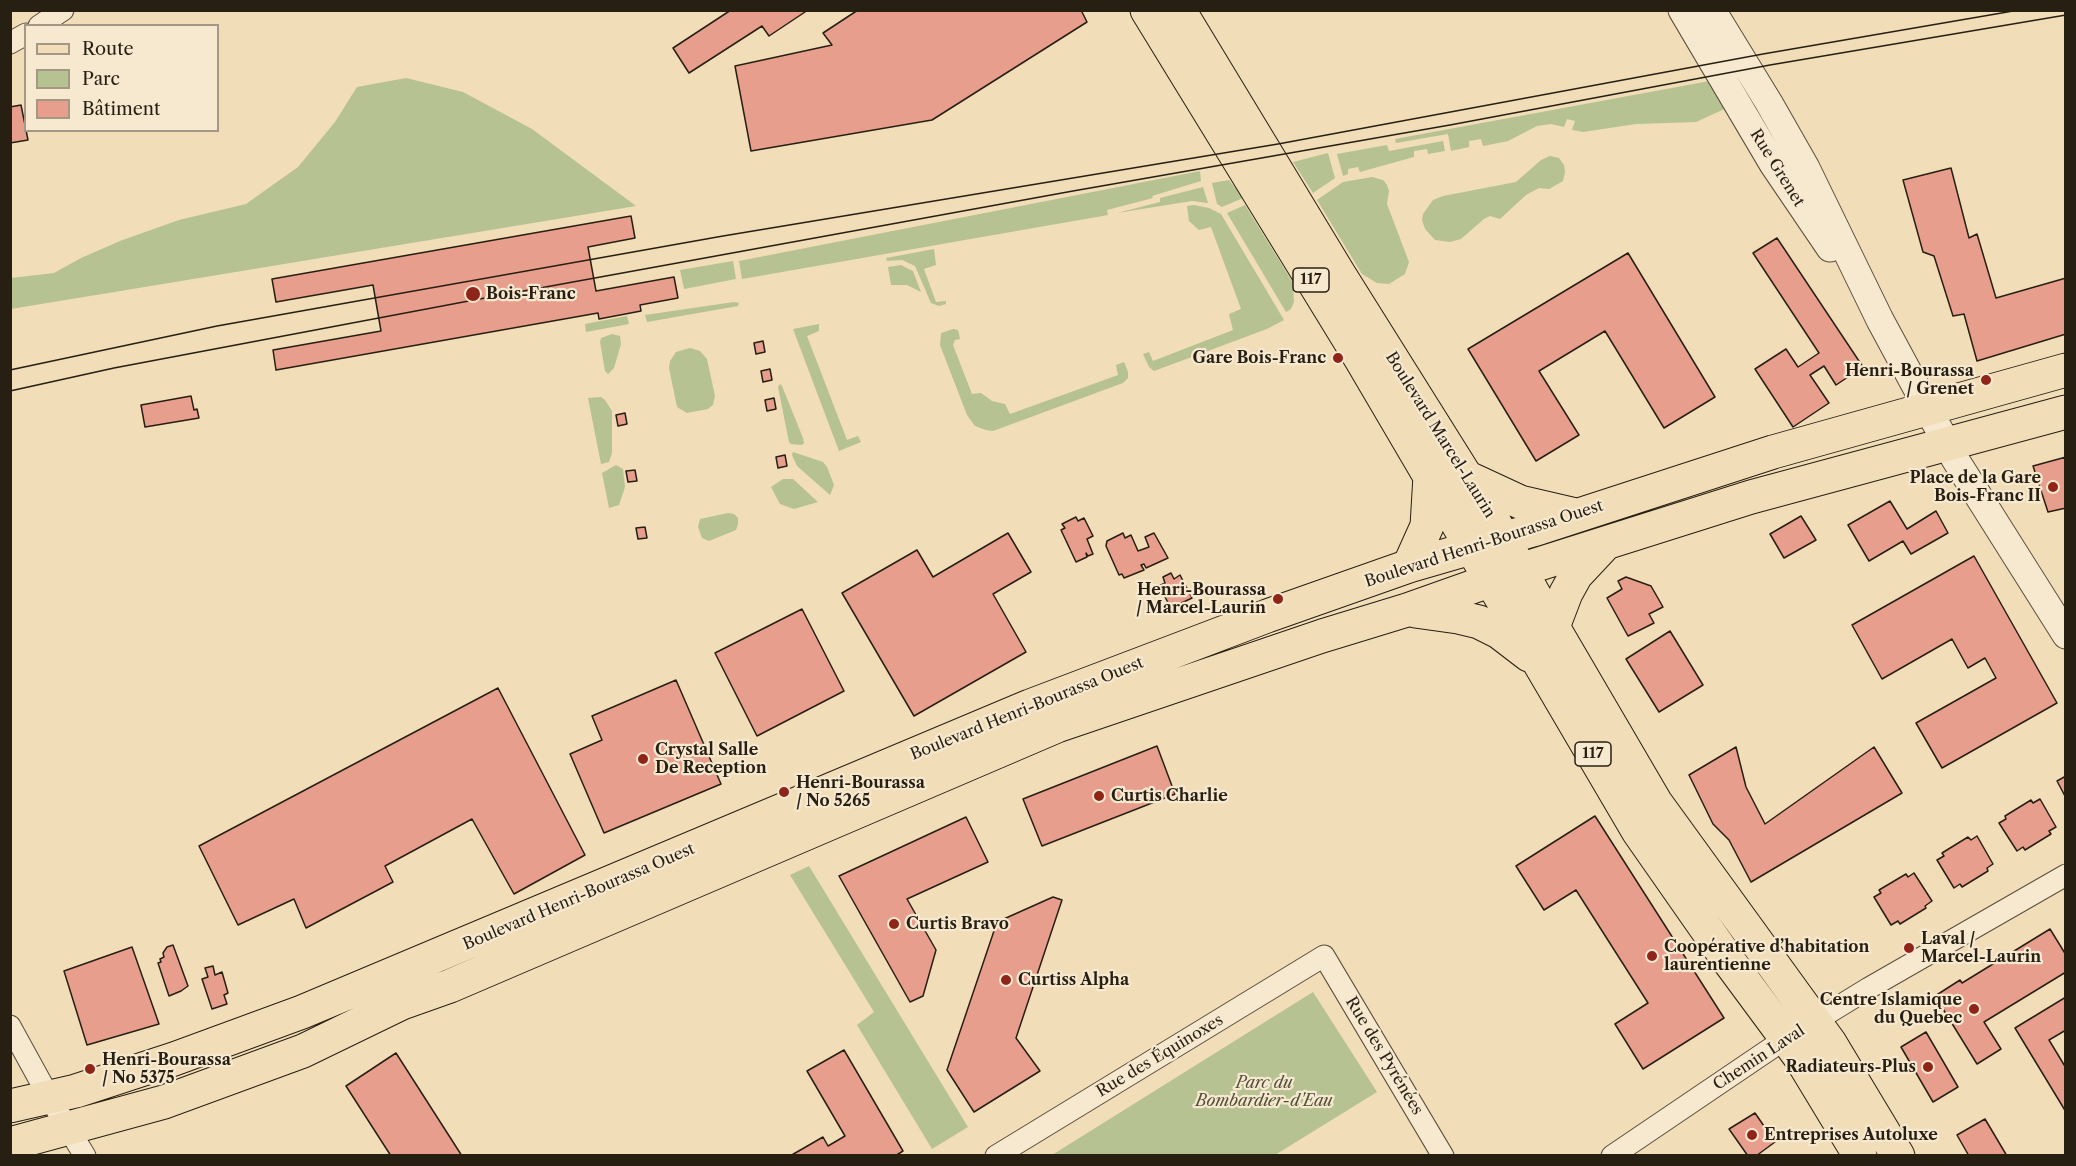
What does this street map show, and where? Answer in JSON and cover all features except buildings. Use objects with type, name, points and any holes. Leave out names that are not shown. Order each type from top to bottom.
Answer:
[{"type":"main road","name":"117","points":[[1148,10],[1261,172]]},
{"type":"main road","name":"117","points":[[1179,10],[1261,172]]},
{"type":"main road","name":"Boulevard Marcel-Laurin","points":[[1261,172],[1472,547],[1506,575],[1553,627],[1656,803],[1801,1031],[1800,1057],[1860,1155]]},
{"type":"main road","name":"Boulevard Marcel-Laurin","points":[[1261,172],[1466,477],[1503,539],[1506,575],[1537,661],[1648,847],[1801,1031],[1830,1043],[1899,1155]]},
{"type":"main road","name":"Boulevard Henri-Bourassa Ouest","points":[[10,1106],[76,1091],[174,1059],[302,1012],[1041,702],[1202,640],[1409,566],[1503,539],[1773,452],[2066,370]]},
{"type":"main road","name":"Boulevard Henri-Bourassa Ouest","points":[[10,1144],[78,1142],[182,1096],[303,1051],[402,1003],[450,986],[1057,726],[1606,542],[1751,497],[2066,412]]},
{"type":"main road","points":[[1409,566],[1427,526],[1430,476]]},
{"type":"main road","points":[[1466,477],[1520,502],[1576,515]]},
{"type":"main road","points":[[1553,627],[1566,593],[1576,575],[1606,542]]},
{"type":"main road","points":[[1407,610],[1449,615],[1479,622],[1499,632],[1537,661]]},
{"type":"street","points":[[42,24],[63,10]]},
{"type":"street","name":"Rue Grenet","points":[[1682,10],[1783,180],[1880,320]]},
{"type":"street","name":"Rue Grenet","points":[[1713,10],[1806,168],[1880,320],[1965,475],[2066,635]]},
{"type":"street","points":[[10,43],[24,35]]},
{"type":"street","name":"Chemin Laval","points":[[1612,1155],[1869,988],[2066,875]]},
{"type":"street","name":"Rue des Équinoxes","points":[[996,1155],[1324,956]]},
{"type":"street","name":"Rue des Pyrénées","points":[[1324,956],[1443,1155]]},
{"type":"street","points":[[10,1026],[49,1097],[78,1142]]},
{"type":"green space","points":[[406,78],[463,92],[532,129],[636,206],[11,309],[11,278],[54,273],[120,241],[179,220],[246,204],[298,167],[335,122],[357,87]]},
{"type":"green space","points":[[1715,80],[1731,106],[1696,122],[1636,124],[1583,132],[1572,130],[1575,121],[1567,119],[1564,127],[1551,124],[1537,126],[1508,141],[1483,146],[1481,139],[1469,141],[1469,147],[1451,151],[1448,134],[1396,143],[1395,139]]},
{"type":"green space","points":[[1443,141],[1445,151],[1428,154],[1427,149],[1414,151],[1414,157],[1360,172],[1358,167],[1348,169],[1348,174],[1343,176],[1337,154],[1387,145],[1389,151]]},
{"type":"green space","points":[[1328,153],[1335,178],[1313,193],[1293,162]]},
{"type":"green space","points":[[1550,156],[1559,158],[1564,165],[1563,181],[1549,189],[1539,188],[1526,195],[1500,219],[1490,216],[1461,239],[1450,242],[1435,240],[1425,229],[1423,214],[1433,200],[1516,182],[1541,160]]},
{"type":"green space","points":[[1200,171],[1201,181],[1152,196],[1153,198],[1107,210],[1108,215],[742,279],[739,261]]},
{"type":"green space","points":[[1372,177],[1383,180],[1387,185],[1389,191],[1387,204],[1409,262],[1405,274],[1389,284],[1377,283],[1362,274],[1317,200],[1343,182]]},
{"type":"green space","points":[[1229,180],[1243,198],[1222,207],[1217,204],[1212,183]]},
{"type":"green space","points":[[1203,187],[1208,203],[1192,201],[1117,213],[1160,202],[1160,198]]},
{"type":"green space","points":[[1245,205],[1293,283],[1294,302],[1291,309],[1286,312],[1227,213]]},
{"type":"green space","points":[[1187,206],[1209,208],[1221,214],[1284,320],[1267,329],[1154,371],[1149,367],[1143,354],[1149,352],[1153,361],[1233,330],[1229,314],[1241,309],[1211,227],[1199,230],[1189,221]]},
{"type":"green space","points":[[934,249],[936,265],[924,269],[936,302],[946,301],[946,304],[939,306],[931,303],[915,266],[902,260],[887,261],[886,258]]},
{"type":"green space","points":[[733,261],[736,279],[684,289],[680,270]]},
{"type":"green space","points":[[901,265],[913,271],[921,292],[907,285],[891,285],[888,267]]},
{"type":"green space","points":[[739,303],[738,306],[647,322],[645,315]]},
{"type":"green space","points":[[627,316],[629,324],[586,332],[585,324]]},
{"type":"green space","points":[[819,324],[819,331],[807,336],[847,440],[858,436],[861,442],[839,451],[793,329]]},
{"type":"green space","points":[[953,329],[958,330],[960,339],[955,340],[953,345],[972,394],[981,393],[992,401],[1005,404],[1010,414],[1118,375],[1116,365],[1124,362],[1128,378],[1123,383],[993,431],[986,430],[975,426],[967,415],[940,345],[941,333]]},
{"type":"green space","points":[[612,334],[620,336],[621,344],[614,368],[608,374],[605,371],[600,342],[601,338]]},
{"type":"green space","points":[[690,348],[700,351],[707,359],[715,396],[713,405],[708,409],[687,413],[677,407],[669,368],[670,361],[676,352]]},
{"type":"green space","points":[[780,384],[803,438],[802,445],[789,442],[778,387]]},
{"type":"green space","points":[[601,397],[612,411],[612,453],[609,462],[601,464],[588,398]]},
{"type":"green space","points":[[793,452],[823,462],[834,485],[830,495],[797,466]]},
{"type":"green space","points":[[616,465],[623,469],[625,487],[619,505],[609,508],[602,473]]},
{"type":"green space","points":[[783,479],[793,479],[818,502],[794,509],[780,504],[771,487]]},
{"type":"green space","points":[[728,513],[738,518],[736,530],[709,541],[702,538],[698,527],[700,519]]},
{"type":"green space","points":[[809,866],[968,1127],[932,1149],[857,1025],[874,1012],[790,875]]},
{"type":"green space","name":"Parc du Bombardier-d'Eau","points":[[1313,992],[1377,1092],[1275,1155],[1052,1155]]},
{"type":"tram line","points":[[10,370],[217,326],[723,236],[1278,144],[1763,54],[2019,10]]},
{"type":"tram line","points":[[10,391],[114,368],[474,300],[1450,125],[1770,65],[2066,15]]},
{"type":"place","name":"Bois-Franc","points":[[473,294]]},
{"type":"place","name":"Gare Bois-Franc","points":[[1338,358]]},
{"type":"place","name":"Henri-Bourassa / Grenet","points":[[1986,380]]},
{"type":"place","name":"Place de la Gare Bois-Franc II","points":[[2053,487]]},
{"type":"place","name":"Henri-Bourassa / Marcel-Laurin","points":[[1278,599]]},
{"type":"place","name":"Crystal Salle De Reception","points":[[643,759]]},
{"type":"place","name":"Henri-Bourassa / No 5265","points":[[784,792]]},
{"type":"place","name":"Curtis Charlie","points":[[1099,796]]},
{"type":"place","name":"Curtis Bravo","points":[[894,924]]},
{"type":"place","name":"Laval / Marcel-Laurin","points":[[1909,948]]},
{"type":"place","name":"Coopérative d’habitation laurentienne","points":[[1652,956]]},
{"type":"place","name":"Curtiss Alpha","points":[[1006,980]]},
{"type":"place","name":"Centre Islamique du Quebec","points":[[1974,1009]]},
{"type":"place","name":"Radiateurs-Plus","points":[[1928,1067]]},
{"type":"place","name":"Henri-Bourassa / No 5375","points":[[90,1069]]},
{"type":"place","name":"Entreprises Autoluxe","points":[[1752,1135]]}]
